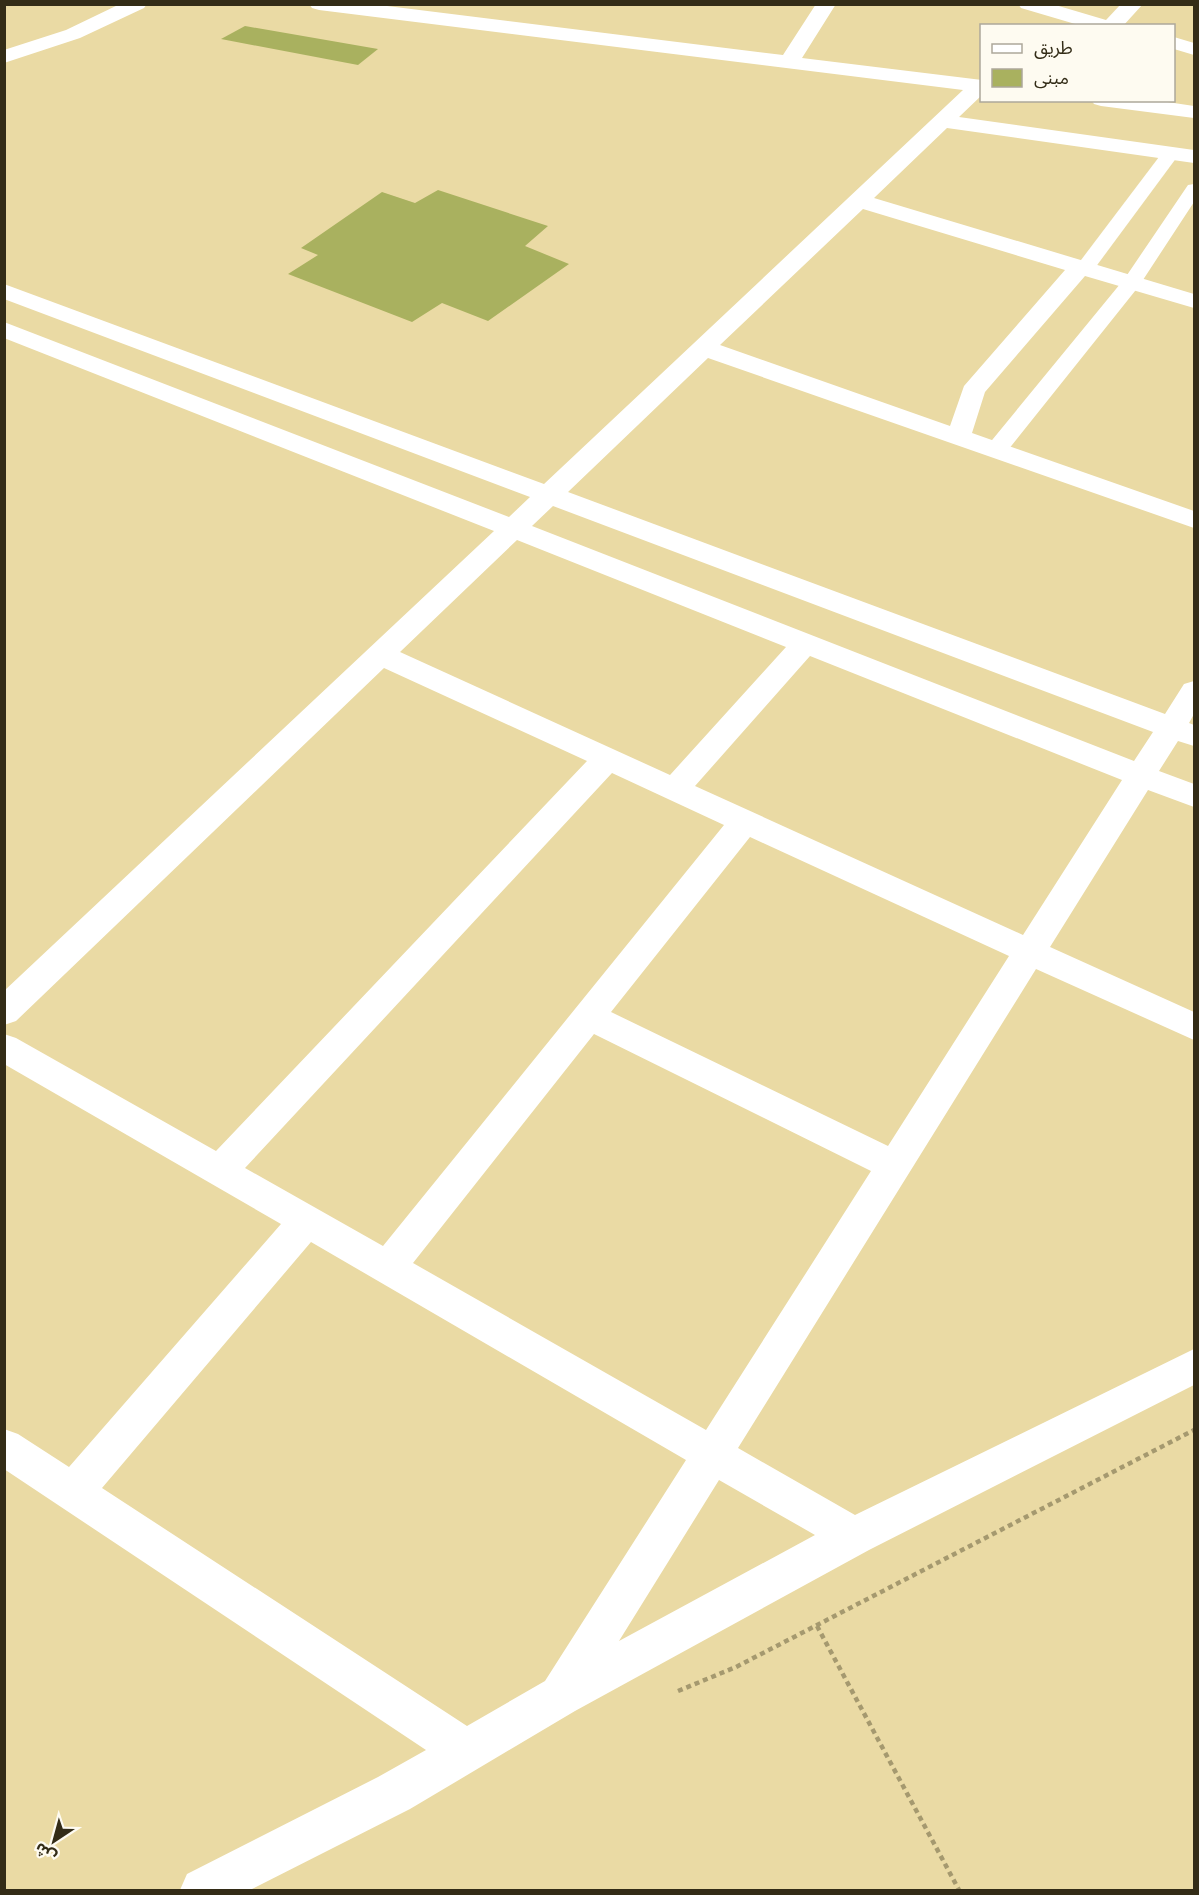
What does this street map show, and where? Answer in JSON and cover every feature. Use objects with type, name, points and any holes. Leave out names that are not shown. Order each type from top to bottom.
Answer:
[{"type":"street","points":[[4,57],[73,34],[137,4]]},
{"type":"street","points":[[319,4],[980,86]]},
{"type":"street","points":[[789,62],[826,4]]},
{"type":"street","points":[[1028,4],[1099,24]]},
{"type":"street","points":[[1113,24],[1133,4]]},
{"type":"street","points":[[1175,44],[1194,49]]},
{"type":"street","points":[[4,1012],[980,86]]},
{"type":"street","points":[[1116,102],[1194,112]]},
{"type":"street","points":[[944,121],[1194,156]]},
{"type":"street","points":[[859,201],[1194,301]]},
{"type":"street","points":[[958,437],[973,391],[1083,268]]},
{"type":"street","points":[[4,291],[1183,732]]},
{"type":"street","points":[[4,329],[1194,796]]},
{"type":"street","points":[[704,348],[1194,520]]},
{"type":"street","points":[[675,789],[805,643]]},
{"type":"street","points":[[381,655],[1194,1027]]},
{"type":"street","points":[[560,1696],[1142,775],[1183,732],[1194,691]]},
{"type":"street","points":[[220,1171],[607,759]]},
{"type":"street","points":[[387,1268],[745,821]]},
{"type":"street","points":[[590,1017],[895,1166]]},
{"type":"street","points":[[4,1047],[854,1536]]},
{"type":"street","points":[[74,1492],[306,1221]]},
{"type":"street","points":[[203,1890],[394,1793],[560,1696],[854,1536],[1194,1366]]},
{"type":"street","points":[[4,1447],[465,1750]]},
{"type":"lane","points":[[1083,268],[1171,153]]},
{"type":"lane","points":[[996,450],[1132,282],[1194,189]]},
{"type":"path","points":[[675,1692],[736,1667],[1194,1430]]},
{"type":"path","points":[[817,1626],[959,1890]]},
{"type":"building","points":[[245,26],[378,49],[358,65],[221,39]]},
{"type":"building","points":[[438,190],[548,226],[525,246],[569,264],[488,321],[442,303],[412,322],[288,274],[318,255],[301,248],[382,192],[415,203]]}]
